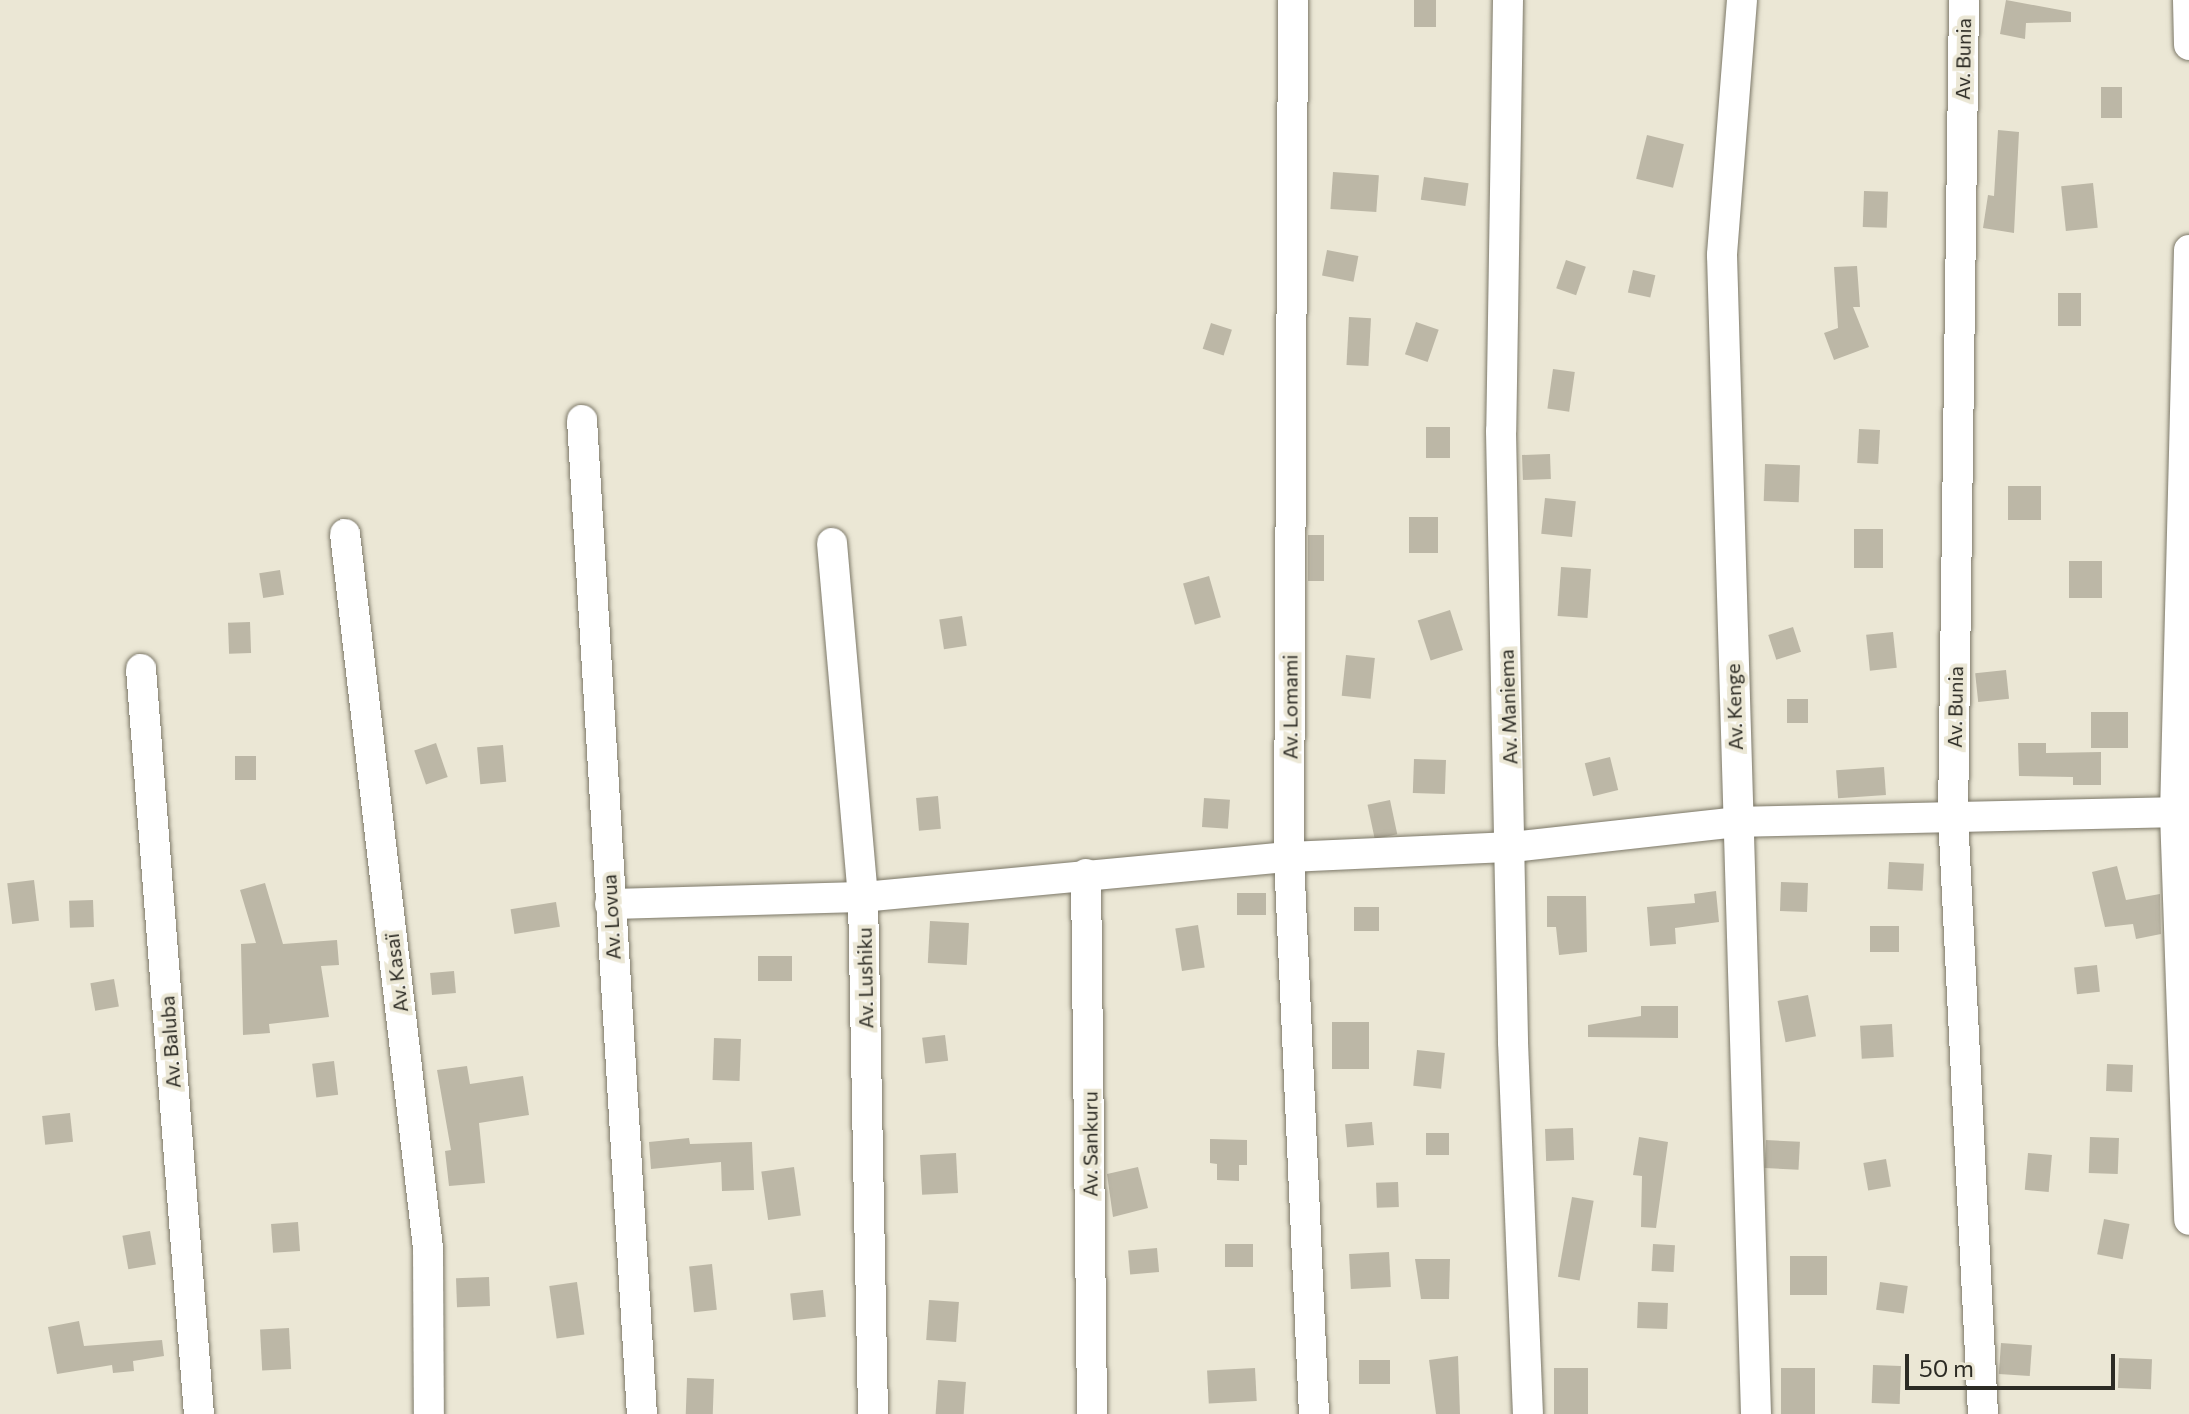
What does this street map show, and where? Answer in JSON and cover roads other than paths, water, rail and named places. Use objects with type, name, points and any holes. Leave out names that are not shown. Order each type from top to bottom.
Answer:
[{"type":"street","name":"Av. Lomami","points":[[1293,0],[1289,857],[1314,1414]]},
{"type":"street","name":"Av. Maniema","points":[[1508,0],[1501,431],[1512,847],[1513,1042],[1528,1414]]},
{"type":"street","name":"Av. Kenge","points":[[1742,0],[1722,255],[1756,1414]]},
{"type":"street","name":"Av. Bunia","points":[[1964,0],[1953,816],[1983,1414]]},
{"type":"street","points":[[2188,0],[2189,45]]},
{"type":"street","points":[[2189,250],[2182,813],[2189,1220]]},
{"type":"street","name":"Av. Lovua","points":[[582,420],[642,1414]]},
{"type":"street","name":"Av. Kasaï","points":[[345,534],[428,1248],[429,1414]]},
{"type":"street","name":"Av. Lushiku","points":[[832,543],[863,897],[873,1414]]},
{"type":"street","name":"Av. Baluba","points":[[141,669],[199,1414]]},
{"type":"street","points":[[610,904],[863,897],[1289,857],[1512,847],[1737,822],[2182,813]]},
{"type":"street","name":"Av. Sankuru","points":[[1086,874],[1092,1414]]}]
